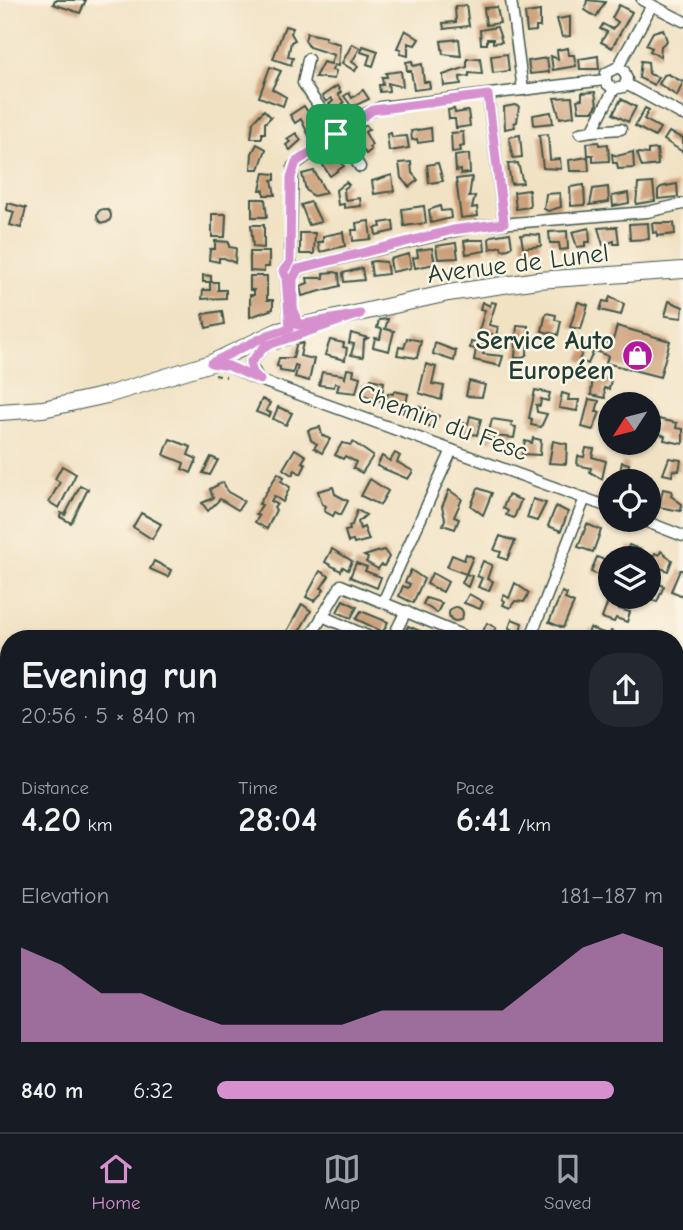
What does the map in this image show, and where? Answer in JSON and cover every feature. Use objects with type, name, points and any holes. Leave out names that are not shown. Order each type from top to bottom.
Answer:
[{"type":"main road","name":"Avenue de Lunel","points":[[0,412],[43,409],[213,369],[268,335],[299,331],[360,314],[498,285],[683,270]]},
{"type":"main road","name":"Avenue de Lunel","points":[[234,354],[265,346],[299,331]]},
{"type":"street","points":[[511,0],[523,90]]},
{"type":"street","points":[[683,21],[651,5],[621,69],[626,84],[683,115]]},
{"type":"street","points":[[309,59],[303,83],[360,167]]},
{"type":"street","points":[[605,80],[608,71],[621,69]]},
{"type":"street","points":[[299,331],[293,307],[292,272],[292,171],[296,162],[365,114],[381,107],[605,80]]},
{"type":"street","points":[[605,80],[614,89]]},
{"type":"street","points":[[621,129],[586,132],[614,89],[626,84]]},
{"type":"street","points":[[488,95],[504,223]]},
{"type":"street","points":[[292,272],[453,230],[504,223],[648,212],[683,204]]},
{"type":"street","points":[[260,380],[253,373],[250,363],[265,346]]},
{"type":"street","name":"Chemin du Fesc","points":[[213,369],[229,366],[260,380],[598,503]]},
{"type":"street","points":[[383,602],[452,450]]},
{"type":"street","points":[[534,630],[585,498]]},
{"type":"street","points":[[661,528],[683,537]]},
{"type":"street","points":[[314,630],[341,585],[450,630]]},
{"type":"street","points":[[396,630],[406,611]]},
{"type":"street","points":[[322,616],[354,630]]},
{"type":"path","points":[[250,363],[299,331]]},
{"type":"path","points":[[213,369],[230,377],[236,371]]},
{"type":"building","points":[[55,0],[86,0],[80,13],[53,4]]},
{"type":"building","points":[[587,0],[605,2],[596,17],[585,10]]},
{"type":"building","points":[[466,5],[469,26],[444,29],[443,23],[456,22],[455,7]]},
{"type":"building","points":[[619,5],[632,12],[612,48],[601,42],[607,32],[600,29],[603,24],[612,29],[616,25],[618,22],[612,18]]},
{"type":"building","points":[[497,7],[500,23],[486,25],[484,8]]},
{"type":"building","points":[[540,11],[540,27],[536,27],[536,31],[527,32],[525,13]]},
{"type":"building","points":[[570,17],[570,36],[562,37],[557,19]]},
{"type":"building","points":[[285,26],[293,28],[291,33],[295,40],[291,42],[288,57],[293,58],[291,65],[273,59]]},
{"type":"building","points":[[497,27],[502,42],[493,43],[493,39],[487,39],[487,44],[481,44],[480,30]]},
{"type":"building","points":[[663,29],[667,41],[661,46],[660,57],[646,45],[653,32]]},
{"type":"building","points":[[405,30],[419,39],[415,45],[408,43],[408,56],[400,54],[401,49],[397,48]]},
{"type":"building","points":[[307,33],[326,37],[325,40],[340,44],[338,66],[334,65],[332,70],[336,71],[334,79],[315,77],[323,62],[331,64],[334,55],[309,47],[305,40]]},
{"type":"building","points":[[459,39],[461,56],[443,54],[441,41]]},
{"type":"building","points":[[352,44],[360,48],[352,62],[358,66],[355,71],[342,63]]},
{"type":"building","points":[[363,46],[378,51],[373,66],[367,64],[370,55],[361,52]]},
{"type":"building","points":[[568,48],[569,55],[574,55],[576,66],[553,70],[551,56],[558,59],[557,50]]},
{"type":"building","points":[[507,54],[509,71],[493,73],[491,56]]},
{"type":"building","points":[[598,56],[599,69],[580,69],[579,59]]},
{"type":"building","points":[[480,58],[482,74],[469,73],[469,76],[460,77],[461,84],[444,86],[443,75],[467,67],[467,59]]},
{"type":"building","points":[[547,58],[549,72],[530,74],[528,61]]},
{"type":"building","points":[[412,61],[413,66],[422,64],[424,82],[429,82],[430,88],[414,90],[411,71],[407,71],[406,62]]},
{"type":"building","points":[[641,61],[648,62],[649,74],[658,77],[654,85],[639,78]]},
{"type":"building","points":[[270,67],[281,71],[272,89],[286,97],[283,106],[259,97]]},
{"type":"building","points":[[401,71],[403,87],[388,83],[389,91],[380,92],[379,85],[383,85],[382,77],[387,77],[386,73]]},
{"type":"building","points":[[668,74],[683,82],[677,96],[659,84],[664,75]]},
{"type":"building","points":[[337,86],[341,92],[338,94],[344,103],[332,112],[327,106],[333,101],[331,98],[326,102],[322,96]]},
{"type":"building","points":[[363,90],[369,99],[352,107],[344,96],[349,93],[352,98]]},
{"type":"building","points":[[595,92],[597,105],[593,111],[579,111],[577,100],[582,99],[582,93]]},
{"type":"building","points":[[572,97],[574,116],[560,118],[554,98]]},
{"type":"building","points":[[621,99],[636,107],[628,122],[613,114]]},
{"type":"building","points":[[304,106],[321,132],[315,136],[309,136],[301,119],[295,123],[290,115]]},
{"type":"building","points":[[519,106],[515,127],[505,129],[504,107]]},
{"type":"building","points":[[645,108],[649,110],[644,119],[660,128],[655,137],[635,126]]},
{"type":"building","points":[[454,109],[455,113],[468,111],[470,126],[456,128],[455,119],[449,119],[448,110]]},
{"type":"building","points":[[264,110],[271,117],[265,123],[265,133],[262,133],[262,138],[251,138],[253,122]]},
{"type":"building","points":[[551,112],[553,123],[534,125],[533,115]]},
{"type":"building","points":[[366,125],[369,129],[365,132],[372,145],[366,154],[355,138],[359,135],[357,132]]},
{"type":"building","points":[[431,128],[432,141],[418,143],[417,139],[412,140],[411,131]]},
{"type":"building","points":[[463,132],[464,146],[460,147],[461,151],[452,152],[451,133]]},
{"type":"building","points":[[669,132],[683,138],[683,152],[664,140]]},
{"type":"building","points":[[296,133],[301,140],[290,150],[286,145],[290,142],[287,139]]},
{"type":"building","points":[[391,133],[392,137],[407,136],[409,148],[389,151],[387,134]]},
{"type":"building","points":[[548,134],[550,160],[560,159],[561,169],[543,168],[539,135]]},
{"type":"building","points":[[520,135],[522,157],[513,158],[509,137]]},
{"type":"building","points":[[599,142],[599,145],[608,144],[609,161],[593,162],[593,155],[588,155],[587,143]]},
{"type":"building","points":[[257,144],[266,149],[259,169],[251,169],[252,153]]},
{"type":"building","points":[[657,149],[658,165],[642,167],[637,153],[648,154],[648,150]]},
{"type":"building","points":[[633,152],[634,168],[618,169],[617,163],[613,163],[612,154],[617,156]]},
{"type":"building","points":[[469,154],[470,173],[461,174],[461,170],[456,171],[455,156]]},
{"type":"building","points":[[329,156],[333,162],[339,158],[344,166],[330,176],[321,162]]},
{"type":"building","points":[[588,157],[589,171],[570,171],[569,160]]},
{"type":"building","points":[[411,162],[412,173],[418,180],[409,187],[401,178],[399,163]]},
{"type":"building","points":[[438,163],[443,181],[429,183],[427,165]]},
{"type":"building","points":[[518,163],[523,183],[511,184],[508,164]]},
{"type":"building","points":[[314,171],[326,193],[313,196],[306,190],[302,174]]},
{"type":"building","points":[[264,173],[275,174],[275,180],[272,180],[275,195],[264,195],[264,190],[260,190]]},
{"type":"building","points":[[392,175],[394,191],[374,194],[372,181]]},
{"type":"building","points":[[472,177],[469,197],[475,196],[472,208],[477,207],[478,216],[461,218],[456,179]]},
{"type":"building","points":[[346,182],[349,185],[344,189],[345,200],[360,198],[361,206],[344,208],[344,204],[338,205],[336,190]]},
{"type":"building","points":[[653,183],[655,201],[636,204],[638,184]]},
{"type":"building","points":[[677,184],[678,197],[658,199],[658,190],[661,187]]},
{"type":"building","points":[[584,185],[585,205],[571,206],[570,187]]},
{"type":"building","points":[[608,187],[609,202],[590,205],[593,189]]},
{"type":"building","points":[[529,190],[530,207],[516,209],[514,192]]},
{"type":"building","points":[[560,193],[561,207],[548,211],[544,209],[546,194]]},
{"type":"building","points":[[628,193],[629,203],[613,206],[612,196]]},
{"type":"building","points":[[252,199],[265,199],[267,217],[252,217]]},
{"type":"building","points":[[311,202],[321,222],[309,225],[301,205]]},
{"type":"building","points":[[8,203],[26,208],[21,228],[10,225],[14,212],[7,210]]},
{"type":"building","points":[[424,206],[426,223],[404,226],[402,209]]},
{"type":"building","points":[[440,206],[441,211],[450,210],[451,218],[431,223],[429,210]]},
{"type":"building","points":[[104,209],[109,211],[109,221],[104,223],[99,221],[97,216],[99,211]]},
{"type":"building","points":[[212,214],[226,214],[225,237],[212,237]]},
{"type":"building","points":[[369,221],[371,239],[353,241],[352,230],[357,230],[356,223]]},
{"type":"building","points":[[393,221],[394,231],[376,235],[375,228],[381,227],[380,223]]},
{"type":"building","points":[[648,223],[649,239],[630,240],[629,224]]},
{"type":"building","points":[[652,223],[674,223],[675,234],[657,236],[657,232],[653,233]]},
{"type":"building","points":[[251,225],[264,225],[264,248],[253,247]]},
{"type":"building","points":[[617,227],[619,244],[614,244],[614,241],[603,245],[598,228]]},
{"type":"building","points":[[589,228],[590,242],[577,247],[572,232]]},
{"type":"building","points":[[567,231],[568,249],[560,250],[559,243],[550,243],[549,232]]},
{"type":"building","points":[[343,232],[345,246],[320,252],[318,242],[323,242],[323,236]]},
{"type":"building","points":[[300,233],[315,233],[314,254],[300,254]]},
{"type":"building","points":[[510,233],[512,246],[509,249],[502,250],[501,246],[490,249],[489,239],[492,236]]},
{"type":"building","points":[[521,235],[540,235],[541,246],[523,248]]},
{"type":"building","points":[[484,240],[485,251],[466,254],[464,241]]},
{"type":"building","points":[[215,241],[229,242],[229,247],[236,248],[235,263],[224,258],[219,258],[219,262],[209,260],[210,249],[215,249]]},
{"type":"building","points":[[456,243],[458,258],[438,259],[436,246]]},
{"type":"building","points":[[432,248],[435,264],[415,268],[413,258],[418,257],[417,250]]},
{"type":"building","points":[[250,252],[269,252],[269,267],[264,267],[264,272],[250,271]]},
{"type":"building","points":[[409,254],[411,268],[392,272],[390,259]]},
{"type":"building","points":[[370,262],[386,262],[388,274],[372,276]]},
{"type":"building","points":[[362,268],[364,280],[344,282],[343,273]]},
{"type":"building","points":[[323,273],[339,273],[340,286],[302,296],[300,286],[308,283],[307,278],[324,278]]},
{"type":"building","points":[[203,275],[211,276],[211,282],[218,282],[218,290],[226,290],[226,298],[202,299],[203,290],[210,290],[210,282],[203,282]]},
{"type":"building","points":[[250,276],[267,276],[267,300],[273,300],[273,309],[250,317],[250,295],[254,295],[254,290],[250,290]]},
{"type":"building","points":[[610,297],[624,304],[621,315],[600,310],[603,301],[608,302]]},
{"type":"building","points":[[669,301],[683,307],[682,318],[665,316]]},
{"type":"building","points":[[482,302],[490,306],[491,302],[496,303],[489,325],[498,327],[496,336],[484,331],[483,335],[478,334],[485,310],[480,309]]},
{"type":"building","points":[[578,302],[588,305],[581,329],[570,327]]},
{"type":"building","points":[[222,311],[224,324],[206,328],[203,314]]},
{"type":"building","points":[[546,313],[556,315],[555,320],[561,321],[558,335],[542,331]]},
{"type":"building","points":[[388,319],[385,329],[394,331],[389,351],[373,347],[375,338],[380,339],[382,329],[377,328],[379,320]]},
{"type":"building","points":[[517,325],[528,326],[527,354],[522,358],[515,358]]},
{"type":"building","name":"Service Auto Européen","points":[[617,326],[670,341],[660,377],[606,363],[608,356],[594,350],[588,364],[579,360],[588,339],[612,343]]},
{"type":"building","points":[[351,333],[368,338],[364,340],[363,357],[351,355],[354,344],[349,343]]},
{"type":"building","points":[[407,338],[421,341],[417,358],[397,355],[399,347],[404,348]]},
{"type":"building","points":[[330,340],[344,343],[343,347],[347,348],[345,360],[325,355]]},
{"type":"building","points":[[471,342],[485,345],[483,354],[503,356],[500,366],[474,360],[476,349],[470,348]]},
{"type":"building","points":[[303,343],[300,356],[314,359],[309,381],[295,377],[298,366],[295,365],[293,373],[280,371],[277,366],[279,358],[293,358],[296,345]]},
{"type":"building","points":[[435,343],[456,351],[454,361],[433,354]]},
{"type":"building","points":[[426,364],[436,367],[432,384],[444,386],[441,400],[419,393]]},
{"type":"building","points":[[347,369],[354,370],[353,375],[360,377],[356,393],[337,391],[339,384],[335,383],[334,387],[319,385],[322,372],[343,375],[345,378]]},
{"type":"building","points":[[593,375],[611,380],[609,389],[604,388],[604,392],[598,392],[598,396],[591,395]]},
{"type":"building","points":[[371,379],[384,382],[381,401],[361,394],[364,383],[369,385]]},
{"type":"building","points":[[469,381],[485,385],[482,397],[466,396]]},
{"type":"building","points":[[535,390],[550,393],[548,401],[541,399],[540,406],[536,405],[537,412],[547,414],[541,427],[531,425],[532,419],[529,418]]},
{"type":"building","points":[[394,391],[408,394],[404,413],[390,408],[391,403],[386,402],[388,393],[393,394]]},
{"type":"building","points":[[562,393],[569,395],[568,400],[579,400],[577,411],[559,408]]},
{"type":"building","points":[[262,399],[270,403],[266,411],[271,413],[269,417],[256,412]]},
{"type":"building","points":[[589,399],[598,401],[598,417],[593,430],[582,427]]},
{"type":"building","points":[[417,406],[439,416],[432,427],[412,420]]},
{"type":"building","points":[[278,407],[292,413],[286,425],[273,419]]},
{"type":"building","points":[[470,416],[481,419],[477,435],[468,433],[467,438],[459,436],[462,422],[468,424]]},
{"type":"building","points":[[492,419],[512,422],[511,426],[516,427],[514,438],[494,436],[493,441],[487,440]]},
{"type":"building","points":[[662,420],[677,423],[676,428],[683,429],[683,444],[664,440],[665,436],[662,435]]},
{"type":"building","points":[[320,427],[322,435],[330,439],[322,453],[314,448],[317,444],[311,440],[308,430]]},
{"type":"building","points":[[533,438],[541,440],[540,455],[522,454],[525,441],[532,443]]},
{"type":"building","points":[[170,439],[191,447],[188,455],[197,459],[191,473],[182,469],[184,463],[164,455]]},
{"type":"building","points":[[553,441],[567,444],[566,464],[549,463]]},
{"type":"building","points":[[353,442],[373,456],[362,473],[353,468],[356,462],[345,456],[343,459],[335,455],[342,443],[351,445]]},
{"type":"building","points":[[586,448],[594,449],[592,457],[606,461],[604,469],[598,469],[598,477],[590,472],[591,468],[577,465],[578,456],[584,457]]},
{"type":"building","points":[[295,449],[306,456],[302,462],[306,464],[301,474],[295,470],[292,475],[283,469]]},
{"type":"building","points":[[395,453],[400,456],[397,462],[413,471],[408,479],[377,466],[382,456],[390,461]]},
{"type":"building","points":[[211,457],[218,460],[210,475],[203,473]]},
{"type":"building","points":[[669,458],[681,460],[679,471],[673,470],[672,476],[663,474]]},
{"type":"building","points":[[622,462],[629,464],[628,469],[621,469]]},
{"type":"building","points":[[62,466],[76,474],[59,508],[49,502],[60,482],[55,479]]},
{"type":"building","points":[[278,473],[284,477],[281,481],[290,487],[283,502],[274,496],[271,501],[277,504],[267,529],[255,522],[259,516],[256,514]]},
{"type":"building","points":[[370,479],[388,491],[380,505],[361,496]]},
{"type":"building","points":[[223,482],[228,492],[244,501],[238,510],[220,499],[208,511],[202,503],[213,498],[210,489]]},
{"type":"building","points":[[80,486],[88,489],[71,523],[60,517],[61,513],[65,515]]},
{"type":"building","points":[[333,487],[335,494],[348,501],[341,515],[335,512],[333,516],[324,511],[326,506],[322,504],[318,491]]},
{"type":"building","points":[[478,488],[492,493],[483,515],[471,506]]},
{"type":"building","points":[[663,489],[672,491],[671,496],[682,504],[681,511],[661,507]]},
{"type":"building","points":[[449,490],[462,499],[454,517],[459,519],[455,529],[443,525],[445,519],[442,507]]},
{"type":"building","points":[[508,495],[521,500],[514,518],[506,515],[508,511],[503,508]]},
{"type":"building","points":[[533,499],[546,503],[537,521],[527,518]]},
{"type":"building","points":[[556,506],[568,512],[561,531],[548,526]]},
{"type":"building","points":[[357,510],[366,515],[358,522],[360,529],[364,527],[369,540],[354,544],[353,541],[348,542],[345,531],[350,530],[349,526],[352,525]]},
{"type":"building","points":[[141,513],[161,524],[152,539],[133,527]]},
{"type":"building","points":[[587,524],[598,529],[600,532],[593,552],[578,547]]},
{"type":"building","points":[[500,536],[515,541],[507,560],[499,557],[501,552],[494,550]]},
{"type":"building","points":[[332,549],[352,561],[348,570],[343,567],[341,571],[325,562]]},
{"type":"building","points":[[384,550],[389,557],[384,566],[381,565],[378,569],[366,562],[368,558],[364,556]]},
{"type":"building","points":[[661,551],[672,560],[668,571],[661,568]]},
{"type":"building","points":[[466,554],[473,557],[466,574],[447,567],[452,555],[464,560]]},
{"type":"building","points":[[598,557],[598,575],[591,572]]},
{"type":"building","points":[[154,561],[171,570],[168,577],[150,569]]},
{"type":"building","points":[[483,561],[492,565],[487,579],[493,581],[489,591],[478,587],[482,578],[477,576]]},
{"type":"building","points":[[356,563],[367,567],[365,571],[381,577],[377,588],[350,577]]},
{"type":"building","points":[[411,570],[424,579],[413,603],[399,596],[403,586],[408,588],[410,584],[405,582]]},
{"type":"building","points":[[680,570],[683,570],[683,596],[671,591]]},
{"type":"building","points":[[320,571],[329,576],[321,588],[324,589],[322,593],[314,601],[306,597]]},
{"type":"building","points":[[432,573],[448,582],[443,592],[427,584]]},
{"type":"building","points":[[466,574],[472,576],[468,587],[462,583]]},
{"type":"building","points":[[515,583],[529,593],[524,602],[515,601],[510,608],[503,605],[505,601],[502,599],[504,595],[509,598]]},
{"type":"building","points":[[562,592],[567,594],[565,599],[574,603],[563,628],[549,622]]},
{"type":"building","points":[[469,594],[483,602],[480,609],[464,603]]},
{"type":"building","points":[[426,598],[442,603],[437,613],[423,604]]},
{"type":"building","points":[[343,600],[357,607],[351,618],[337,612]]},
{"type":"building","points":[[302,604],[311,611],[300,630],[288,630]]},
{"type":"building","points":[[456,607],[461,609],[461,619],[456,621],[451,619],[449,614],[451,609]]},
{"type":"building","points":[[605,609],[630,612],[627,622],[616,618],[614,622],[602,618]]},
{"type":"building","points":[[361,611],[388,622],[384,630],[379,630],[356,619]]},
{"type":"building","points":[[512,619],[522,623],[520,630],[509,628]]},
{"type":"building","points":[[487,623],[496,628],[495,630],[484,630]]},
{"type":"place","name":"Service Auto Européen","points":[[637,355]]},
{"type":"route","points":[[488,95],[504,223],[453,230],[298,269],[298,274],[293,279],[293,307],[298,325],[360,314],[265,346],[256,353],[250,363],[250,368],[260,380],[229,366],[211,363],[268,335],[290,328],[283,268],[290,263],[292,171],[296,162],[336,134],[365,114],[381,107],[488,95]]}]
